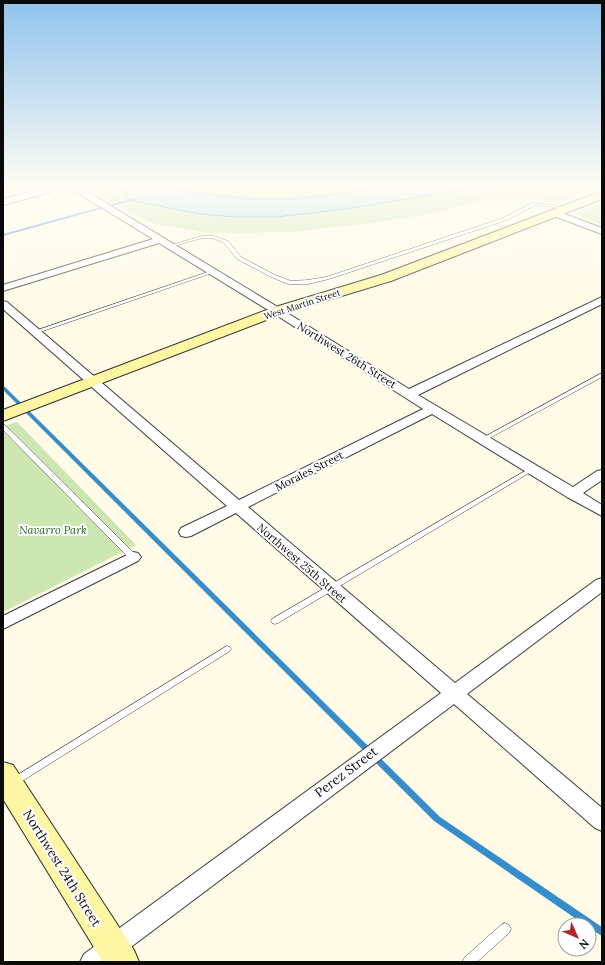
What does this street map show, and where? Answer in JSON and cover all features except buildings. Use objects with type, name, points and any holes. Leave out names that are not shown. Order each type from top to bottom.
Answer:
[{"type":"street","name":"Northwest 26th Street","points":[[146,231],[277,311],[482,440],[602,511]]},
{"type":"street","name":"West Martin Street","points":[[3,416],[277,311],[386,278],[507,231]]},
{"type":"street","points":[[3,288],[165,243]]},
{"type":"street","points":[[409,394],[602,300]]},
{"type":"street","name":"Northwest 25th Street","points":[[3,304],[602,820]]},
{"type":"street","name":"Morales Street","points":[[186,532],[432,409]]},
{"type":"street","points":[[572,494],[602,474]]},
{"type":"street","points":[[3,623],[133,557]]},
{"type":"street","name":"Perez Street","points":[[108,957],[357,765],[602,584]]},
{"type":"street","name":"Northwest 24th Street","points":[[5,783],[108,957]]},
{"type":"lane","points":[[165,243],[214,237],[226,242],[239,258],[290,283],[308,282],[467,231]]},
{"type":"lane","points":[[35,332],[213,272]]},
{"type":"lane","points":[[482,440],[602,375]]},
{"type":"lane","points":[[3,426],[133,557]]},
{"type":"lane","points":[[275,621],[532,469]]},
{"type":"lane","points":[[5,783],[227,649]]},
{"type":"lane","points":[[468,962],[505,929]]},
{"type":"green space","points":[[196,231],[298,231],[289,232],[208,233]]},
{"type":"green space","name":"Navarro Park","points":[[17,422],[136,545],[3,612],[3,427]]},
{"type":"waterway","points":[[3,235],[18,231]]},
{"type":"waterway","points":[[3,388],[437,819],[602,932]]}]
